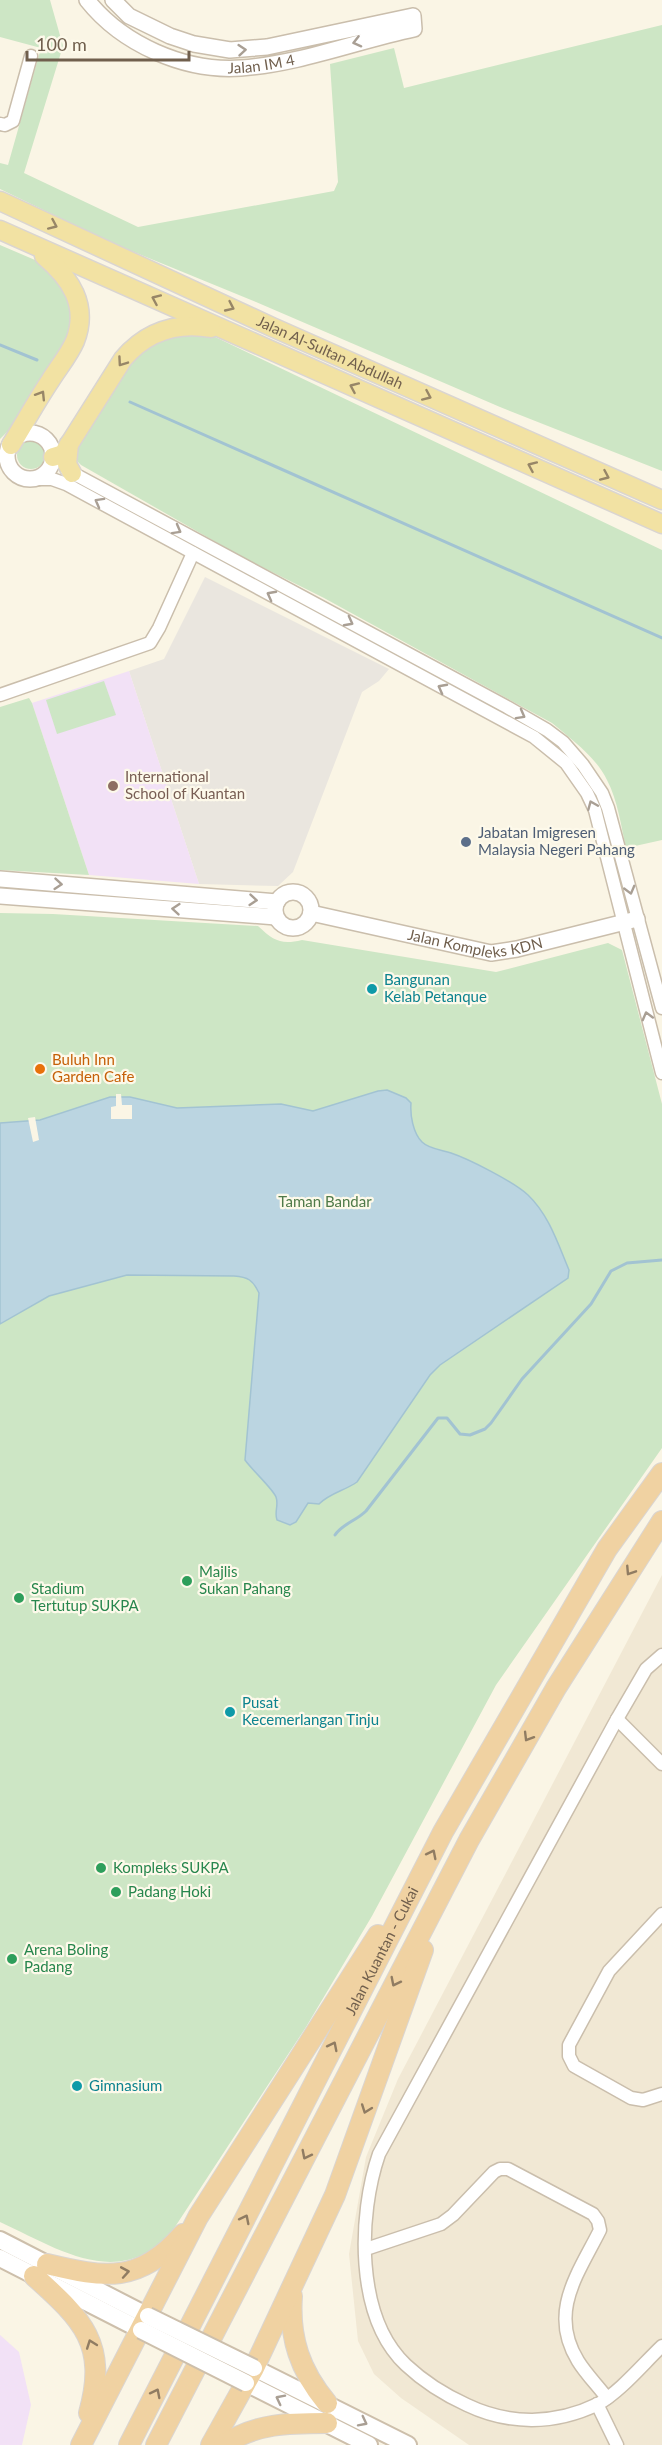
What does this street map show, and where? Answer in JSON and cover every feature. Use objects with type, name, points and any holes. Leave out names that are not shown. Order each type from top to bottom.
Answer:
[{"type":"highway","name":"Jalan Kuantan - Cukai","points":[[129,2445],[416,1885],[481,1764],[607,1549],[662,1473]]},
{"type":"highway","name":"Jalan Kuantan - Cukai","points":[[156,2445],[485,1812],[551,1698],[662,1522]]},
{"type":"highway","points":[[81,2444],[198,2217],[368,1950],[416,1885]]},
{"type":"highway","points":[[211,2445],[250,2375],[335,2195],[422,1953],[440,1895]]},
{"type":"highway","points":[[40,2270],[103,2274],[141,2269],[159,2258],[198,2217]]},
{"type":"highway","points":[[40,2270],[77,2318],[90,2339],[95,2358],[97,2375],[93,2400],[81,2444]]},
{"type":"highway","points":[[224,2445],[246,2433],[267,2426],[327,2413],[304,2371],[292,2334],[292,2305],[297,2276]]},
{"type":"main road","name":"Jalan Al-Sultan Abdullah","points":[[0,201],[294,336],[662,500]]},
{"type":"main road","name":"Jalan Al-Sultan Abdullah","points":[[0,230],[662,524]]},
{"type":"main road","points":[[6,451],[75,341],[80,319],[78,302],[61,270],[25,241]]},
{"type":"main road","points":[[53,459],[61,456],[123,359],[135,345],[155,333],[178,326],[198,326],[230,332]]},
{"type":"main road","points":[[69,444],[67,464],[72,473]]},
{"type":"main road","points":[[0,2240],[40,2270],[144,2323],[327,2413],[408,2445]]},
{"type":"main road","points":[[0,2258],[40,2270]]},
{"type":"main road","points":[[327,2413],[369,2445]]},
{"type":"street","name":"Jalan IM 4","points":[[87,0],[126,36],[162,56],[203,65],[238,68],[269,65],[414,23],[267,47],[231,50],[194,44],[170,36],[129,16],[113,0]]},
{"type":"street","points":[[0,124],[5,125],[13,121],[31,56]]},
{"type":"street","points":[[34,434],[51,446],[53,459],[44,474],[29,479],[16,474],[10,466],[6,451],[20,436],[34,434]]},
{"type":"street","points":[[53,459],[72,473],[210,556],[409,670],[534,737],[566,763],[587,793],[595,810],[630,920],[662,1008]]},
{"type":"street","points":[[0,476],[52,479],[66,484],[193,553],[210,556],[416,657],[536,723],[574,753],[606,801],[662,1073]]},
{"type":"street","points":[[0,695],[150,643],[193,553]]},
{"type":"street","points":[[409,670],[416,657]]},
{"type":"street","points":[[0,879],[276,910]]},
{"type":"street","points":[[298,893],[307,899],[311,913],[306,922],[298,928],[283,925],[276,910],[284,895],[298,893]]},
{"type":"street","points":[[0,896],[276,910]]},
{"type":"street","name":"Jalan Kompleks KDN","points":[[311,913],[490,953],[517,949],[630,920]]},
{"type":"street","points":[[662,1655],[646,1669],[617,1719],[379,2154],[366,2204],[367,2277],[372,2302],[381,2327],[405,2364],[429,2383],[481,2412],[515,2420],[548,2420],[572,2414],[602,2401],[662,2346]]},
{"type":"street","points":[[617,1719],[662,1764]]},
{"type":"street","points":[[662,1914],[609,1971],[569,2045],[569,2056],[574,2066],[631,2098],[644,2100],[662,2094]]},
{"type":"street","points":[[366,2249],[441,2224],[453,2215],[494,2172],[500,2169],[508,2169],[592,2214],[598,2221],[600,2230],[566,2299],[565,2315],[571,2348],[602,2401],[617,2445]]},
{"type":"shaded area","points":[[205,577],[389,669],[379,681],[362,692],[293,872],[278,886],[199,884],[129,671],[164,659]]},
{"type":"shaded area","name":"International School of Kuantan","points":[[129,671],[199,884],[89,875],[32,703]]},
{"type":"shaded area","points":[[662,1575],[662,2445],[469,2445],[401,2398],[374,2374],[358,2341],[349,2254],[366,2157],[398,2079]]},
{"type":"shaded area","points":[[0,2335],[19,2352],[31,2405],[22,2445],[0,2445]]},
{"type":"green space","points":[[0,0],[50,0],[63,46],[24,173],[138,227],[334,191],[338,182],[330,64],[394,48],[404,88],[662,25],[662,471],[500,407],[112,243],[0,189],[0,163],[8,165],[41,48],[0,37]]},
{"type":"green space","points":[[0,245],[35,260],[54,272],[66,292],[73,313],[71,336],[15,424],[0,439]]},
{"type":"green space","points":[[179,334],[211,335],[662,550],[662,840],[626,848],[614,796],[607,780],[582,749],[552,723],[324,598],[242,557],[77,461],[76,445],[136,356],[155,342]]},
{"type":"green space","points":[[31,441],[41,445],[45,455],[41,465],[31,469],[21,465],[17,455],[21,445]]},
{"type":"green space","points":[[104,681],[116,715],[57,734],[46,700]]},
{"type":"green space","points":[[29,698],[89,875],[0,870],[0,707]]},
{"type":"green space","name":"Taman Bandar","points":[[0,913],[258,926],[273,938],[283,942],[302,940],[496,972],[608,943],[622,950],[662,1104],[662,1448],[496,1685],[372,1916],[306,2027],[171,2233],[151,2250],[130,2259],[109,2262],[87,2259],[65,2252],[0,2222]]},
{"type":"water","points":[[387,1090],[406,1098],[411,1103],[414,1129],[425,1144],[480,1165],[528,1195],[542,1212],[552,1230],[569,1270],[568,1278],[440,1365],[430,1375],[357,1482],[319,1504],[308,1503],[296,1522],[290,1525],[277,1520],[276,1497],[245,1460],[259,1293],[249,1280],[234,1276],[127,1275],[49,1296],[0,1324],[0,1123],[40,1120],[110,1097],[130,1097],[177,1108],[281,1104],[313,1111]]},
{"type":"pier","points":[[116,1094],[121,1094],[122,1105],[132,1105],[132,1119],[111,1119],[111,1107],[116,1106]]},
{"type":"pier","points":[[35,1117],[39,1140],[33,1142],[28,1118]]},
{"type":"waterway","points":[[0,345],[37,360]]},
{"type":"waterway","points":[[130,402],[662,638]]},
{"type":"waterway","points":[[335,1535],[341,1528],[366,1511],[438,1418],[447,1418],[460,1434],[470,1435],[485,1429],[522,1379],[591,1304],[611,1271],[627,1263],[662,1260]]},
{"type":"place","name":"International School of Kuantan","points":[[113,786]]},
{"type":"place","name":"Jabatan Imigresen Malaysia Negeri Pahang","points":[[466,842]]},
{"type":"place","name":"Bangunan Kelab Petanque","points":[[372,989]]},
{"type":"place","name":"Buluh Inn Garden Cafe","points":[[40,1069]]},
{"type":"place","name":"Majlis Sukan Pahang","points":[[187,1581]]},
{"type":"place","name":"Stadium Tertutup SUKPA","points":[[19,1598]]},
{"type":"place","name":"Pusat Kecemerlangan Tinju","points":[[230,1712]]},
{"type":"place","name":"Kompleks SUKPA","points":[[101,1868]]},
{"type":"place","name":"Padang Hoki","points":[[116,1892]]},
{"type":"place","name":"Arena Boling Padang","points":[[12,1959]]},
{"type":"place","name":"Gimnasium","points":[[77,2086]]}]
